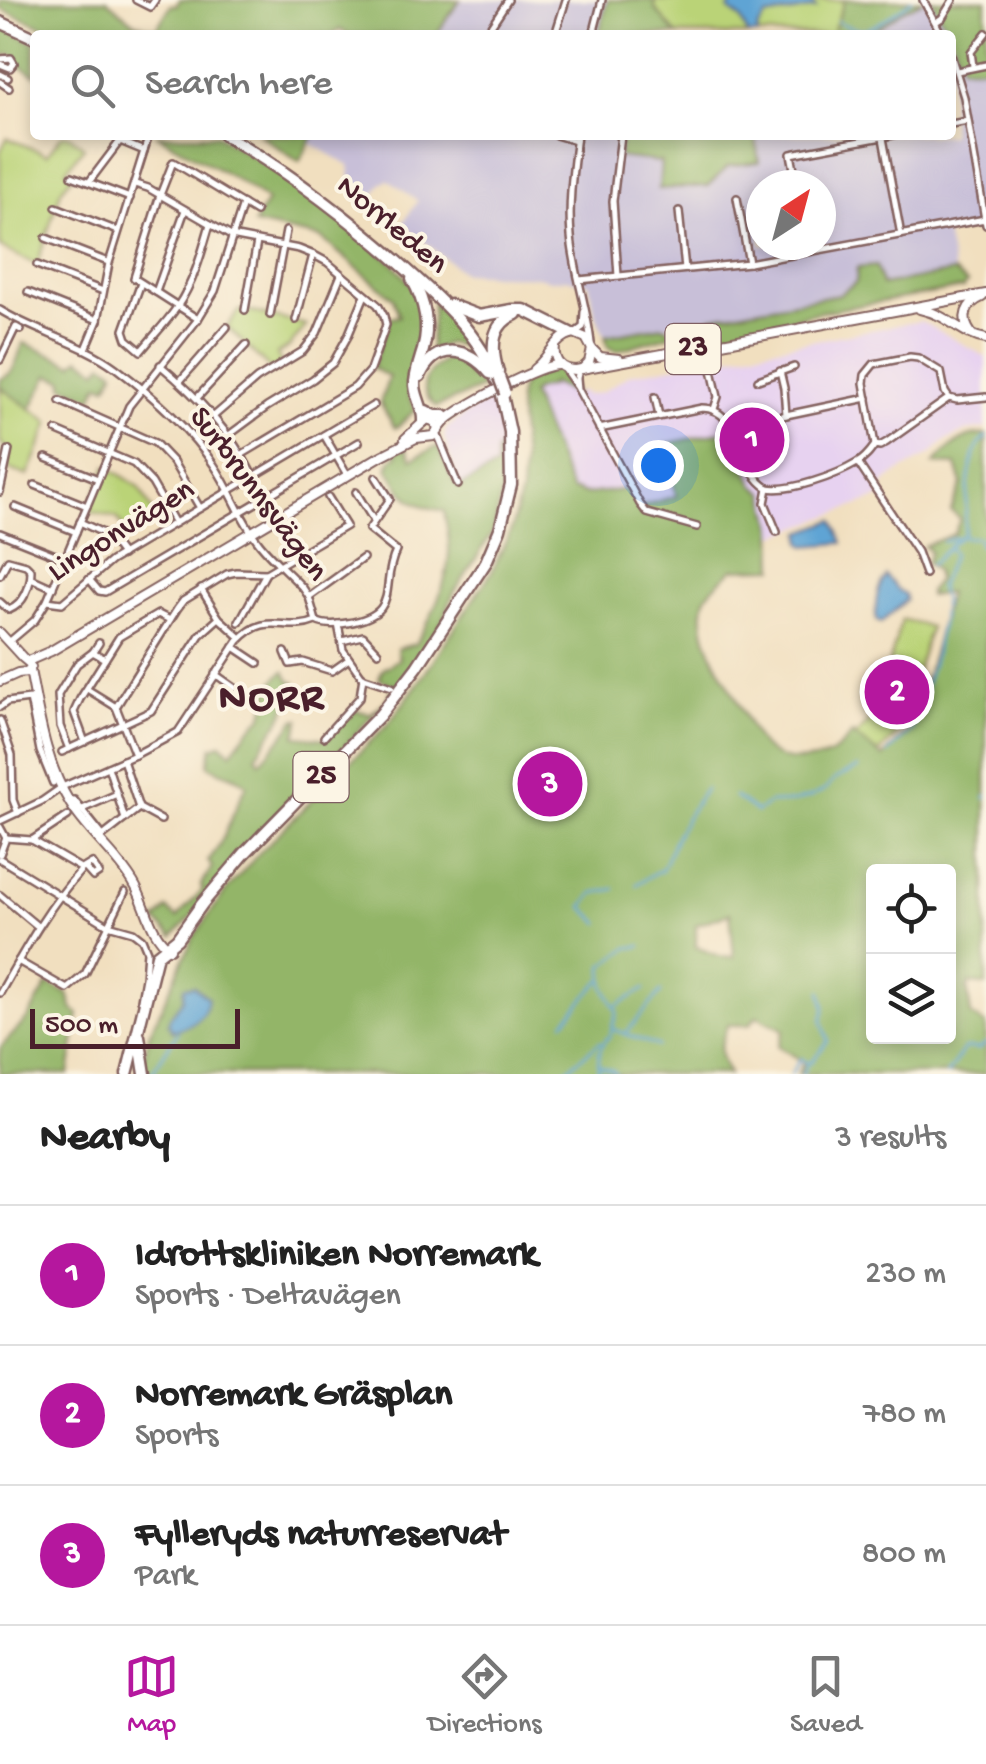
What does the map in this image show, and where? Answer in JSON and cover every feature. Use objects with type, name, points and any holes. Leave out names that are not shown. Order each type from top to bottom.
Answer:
[{"type":"highway","points":[[0,20],[30,35]]},
{"type":"highway","name":"Norrleden","points":[[236,140],[324,200],[400,263],[460,322],[498,380]]},
{"type":"highway","name":"Norrleden","points":[[236,140],[295,176],[384,244],[477,339],[498,380]]},
{"type":"highway","name":"23","points":[[400,263],[418,290],[426,318],[425,341],[414,385],[429,419]]},
{"type":"highway","name":"23","points":[[442,300],[474,316],[528,311],[572,333]]},
{"type":"highway","points":[[498,380],[493,348],[497,330],[506,318],[518,314],[532,316],[555,332],[557,343]]},
{"type":"highway","points":[[429,419],[419,380],[425,366],[440,354],[469,355],[498,380]]},
{"type":"highway","name":"25","points":[[125,1074],[155,959],[177,939],[245,854],[380,715],[494,555],[507,523],[516,460],[513,422],[498,380]]},
{"type":"highway","points":[[137,1037],[145,1074]]},
{"type":"main road","points":[[974,336],[966,326],[966,310],[986,293]]},
{"type":"main road","name":"23","points":[[429,419],[420,432],[432,435],[449,418],[547,366],[581,369],[986,293]]},
{"type":"main road","name":"23","points":[[572,333],[583,336],[598,356],[634,357],[986,293]]},
{"type":"main road","points":[[911,308],[940,314],[974,336],[986,339]]},
{"type":"main road","points":[[379,457],[429,419],[536,368],[557,343],[572,333]]},
{"type":"main road","points":[[557,343],[556,358],[561,366]]},
{"type":"main road","points":[[581,369],[591,359],[592,347]]},
{"type":"main road","points":[[0,681],[345,475],[412,439],[432,435],[438,424],[429,419]]},
{"type":"main road","points":[[4,639],[24,667],[47,762],[58,785],[82,820],[126,870],[158,938],[168,948]]},
{"type":"street","points":[[136,0],[150,6],[154,0]]},
{"type":"street","points":[[488,30],[508,0]]},
{"type":"street","points":[[557,30],[566,0]]},
{"type":"street","points":[[594,30],[602,0]]},
{"type":"street","points":[[923,0],[940,30]]},
{"type":"street","points":[[937,21],[953,0]]},
{"type":"street","points":[[973,66],[971,52],[986,33]]},
{"type":"street","points":[[836,244],[986,221],[957,70],[986,65]]},
{"type":"street","points":[[0,74],[8,78]]},
{"type":"street","points":[[0,82],[9,88]]},
{"type":"street","points":[[956,123],[968,121]]},
{"type":"street","points":[[86,349],[98,320],[109,263],[148,140]]},
{"type":"street","points":[[576,140],[571,239],[592,347]]},
{"type":"street","points":[[618,276],[613,201],[620,140]]},
{"type":"street","points":[[794,170],[791,154],[862,140]]},
{"type":"street","points":[[883,140],[902,235]]},
{"type":"street","points":[[89,182],[120,141],[144,151]]},
{"type":"street","points":[[198,319],[134,278],[174,162],[256,212]]},
{"type":"street","points":[[72,176],[130,198]]},
{"type":"street","points":[[134,184],[234,237],[314,255],[378,305],[384,316],[386,325],[370,370],[355,387],[242,454]]},
{"type":"street","points":[[737,198],[750,263]]},
{"type":"street","points":[[4,639],[32,623],[48,601],[129,406],[198,319],[219,283],[243,204]]},
{"type":"street","points":[[56,207],[119,232]]},
{"type":"street","points":[[156,292],[185,210]]},
{"type":"street","points":[[679,211],[685,270]]},
{"type":"street","points":[[141,283],[124,332],[142,351],[178,306],[197,268],[210,224]]},
{"type":"street","points":[[270,314],[286,231]]},
{"type":"street","points":[[46,238],[109,263]]},
{"type":"street","points":[[245,310],[257,242]]},
{"type":"street","points":[[296,320],[314,255]]},
{"type":"street","points":[[579,280],[762,260]]},
{"type":"street","points":[[38,265],[104,291]]},
{"type":"street","points":[[214,416],[258,379],[303,351],[317,334],[342,274]]},
{"type":"street","points":[[572,333],[580,331],[584,323],[581,289]]},
{"type":"street","points":[[28,292],[98,320]]},
{"type":"street","points":[[229,435],[333,363],[365,294]]},
{"type":"street","name":"Surbrunnsvägen","points":[[0,310],[112,364],[193,438],[263,548],[309,596],[316,621]]},
{"type":"street","points":[[179,381],[227,327]]},
{"type":"street","points":[[1,355],[16,328],[21,330]]},
{"type":"street","points":[[197,398],[246,345]]},
{"type":"street","points":[[875,446],[864,383],[864,375],[874,364],[918,358],[941,372],[949,398],[986,397]]},
{"type":"street","points":[[710,361],[718,398],[714,409]]},
{"type":"street","points":[[160,365],[214,416],[242,454],[252,476]]},
{"type":"street","points":[[561,366],[578,389],[647,513],[697,527]]},
{"type":"street","points":[[758,380],[794,366]]},
{"type":"street","points":[[578,389],[581,369]]},
{"type":"street","points":[[780,371],[786,415]]},
{"type":"street","points":[[655,396],[659,416]]},
{"type":"street","points":[[733,431],[866,398]]},
{"type":"street","points":[[599,428],[714,409],[733,431],[754,476],[768,488],[780,490],[836,474],[858,463],[875,446],[887,442],[949,398]]},
{"type":"street","points":[[60,401],[147,438],[163,450],[200,508]]},
{"type":"street","name":"Lingonvägen","points":[[48,601],[62,604],[122,555],[374,406]]},
{"type":"street","points":[[58,432],[134,464],[147,476],[176,523]]},
{"type":"street","points":[[324,435],[345,475]]},
{"type":"street","points":[[432,435],[458,485]]},
{"type":"street","points":[[88,579],[105,592],[359,442]]},
{"type":"street","points":[[0,492],[8,450]]},
{"type":"street","points":[[46,458],[98,479]]},
{"type":"street","points":[[858,463],[917,552],[925,574]]},
{"type":"street","points":[[125,1074],[145,978],[144,942],[138,934],[108,925],[0,857],[6,838],[0,824],[42,801],[58,785],[108,767],[178,732],[240,638],[260,624],[338,624],[364,619],[381,607],[388,594],[389,568],[396,550],[368,529],[390,499],[376,477]]},
{"type":"street","points":[[35,484],[87,506]]},
{"type":"street","points":[[768,488],[765,503],[777,532]]},
{"type":"street","points":[[356,492],[374,521]]},
{"type":"street","points":[[116,707],[183,601],[228,574],[266,573],[346,526],[328,496]]},
{"type":"street","points":[[16,507],[76,532]]},
{"type":"street","points":[[80,522],[107,535],[122,555]]},
{"type":"street","points":[[0,533],[65,559]]},
{"type":"street","points":[[309,596],[364,558]]},
{"type":"street","points":[[0,576],[11,559],[30,568],[31,578],[17,607],[10,610],[0,602]]},
{"type":"street","points":[[240,622],[266,573]]},
{"type":"street","points":[[31,578],[53,588]]},
{"type":"street","points":[[202,590],[219,618],[240,638]]},
{"type":"street","points":[[85,742],[74,712],[120,636],[158,614],[170,620]]},
{"type":"street","points":[[99,643],[80,661],[59,692],[60,726],[66,751],[147,715],[200,635],[219,618]]},
{"type":"street","points":[[338,624],[343,650],[363,677],[392,686]]},
{"type":"street","points":[[342,641],[364,636],[378,652]]},
{"type":"street","points":[[234,646],[258,663]]},
{"type":"street","points":[[93,652],[104,660]]},
{"type":"street","points":[[285,652],[290,664],[302,662],[332,671],[349,659]]},
{"type":"street","points":[[215,674],[235,688]]},
{"type":"street","points":[[324,736],[360,697],[363,677]]},
{"type":"street","points":[[87,688],[116,707],[135,755]]},
{"type":"street","points":[[0,707],[33,697]]},
{"type":"street","points":[[0,720],[12,755],[13,800],[18,812]]},
{"type":"street","points":[[123,760],[140,808],[161,820]]},
{"type":"street","points":[[108,767],[125,820]]},
{"type":"street","points":[[80,810],[117,794]]},
{"type":"street","points":[[74,800],[103,836],[140,808]]},
{"type":"street","points":[[32,840],[68,816]]},
{"type":"street","points":[[0,993],[37,926],[84,868],[32,840],[6,838]]},
{"type":"street","points":[[18,961],[67,989],[86,974],[125,892]]},
{"type":"street","points":[[0,895],[37,926]]},
{"type":"shaded area","points":[[460,0],[608,0],[599,30],[439,30]]},
{"type":"shaded area","points":[[931,0],[946,30],[875,30],[900,12]]},
{"type":"shaded area","points":[[956,51],[962,66],[986,67],[986,215],[975,217],[977,228],[946,233],[954,272],[881,285],[856,269],[856,282],[840,294],[605,336],[589,283],[463,273],[402,224],[418,201],[387,179],[372,198],[351,181],[349,165],[310,143],[629,140],[661,161],[659,189],[708,186],[728,166],[759,162],[756,140],[956,140]]},
{"type":"shaded area","points":[[921,321],[986,357],[986,428],[965,431],[944,442],[879,488],[882,495],[878,498],[774,536],[759,490],[729,430],[666,444],[676,496],[638,507],[599,494],[571,490],[531,394],[551,383],[574,394],[601,393],[630,374]]},
{"type":"shaded area","points":[[496,398],[505,448],[496,451],[497,467],[460,486],[444,437],[447,428]]},
{"type":"green space","points":[[0,0],[107,0],[135,23],[156,29],[171,5],[177,5],[179,0],[460,0],[439,30],[52,30],[0,9]]},
{"type":"green space","points":[[608,0],[654,0],[655,9],[673,30],[599,30]]},
{"type":"green space","points":[[654,0],[734,0],[729,10],[741,19],[746,30],[673,30],[655,9]]},
{"type":"green space","points":[[810,0],[844,2],[834,30],[757,30],[766,17],[815,8]]},
{"type":"green space","points":[[842,0],[924,0],[875,30],[834,30]]},
{"type":"green space","points":[[931,0],[986,0],[986,67],[962,66],[956,49],[956,30],[948,30]]},
{"type":"green space","points":[[0,26],[30,41],[30,72],[10,54],[0,57]]},
{"type":"green space","points":[[7,138],[47,154],[58,140],[75,140],[84,147],[66,170],[72,176],[61,190],[37,265],[0,247],[0,152]]},
{"type":"green space","points":[[166,140],[225,140],[329,209],[393,263],[413,287],[421,330],[409,383],[409,397],[416,409],[399,426],[395,428],[380,403],[389,377],[372,368],[387,319],[399,316],[393,298],[321,238],[254,224],[267,201]]},
{"type":"green space","points":[[267,140],[311,140],[299,162]]},
{"type":"green space","points":[[621,140],[756,140],[759,162],[728,166],[708,186],[659,189],[661,162],[619,157]]},
{"type":"green space","points":[[876,266],[882,285],[954,272],[967,283],[963,288],[815,313],[730,334],[711,317],[840,294],[856,282],[857,268]]},
{"type":"green space","points":[[433,301],[472,346],[448,343],[430,351]]},
{"type":"green space","points":[[239,311],[307,325],[289,347],[277,354],[282,364],[272,371],[227,327]]},
{"type":"green space","points":[[663,326],[678,333],[616,351],[608,347],[605,336]]},
{"type":"green space","points":[[24,343],[73,364],[80,358],[98,370],[104,363],[115,371],[107,386],[99,384],[92,398],[49,375],[31,409],[0,387],[0,379],[14,368]]},
{"type":"green space","points":[[449,357],[468,359],[468,376],[484,387],[436,407],[424,385],[435,367]]},
{"type":"green space","points":[[557,366],[574,394],[551,383],[531,394],[571,490],[586,494],[628,489],[638,507],[676,496],[666,444],[729,430],[755,486],[765,492],[774,529],[775,568],[733,569],[705,598],[704,627],[717,663],[754,734],[769,752],[792,760],[828,755],[852,734],[883,757],[911,728],[948,593],[929,596],[937,581],[935,570],[926,563],[930,552],[924,546],[954,534],[960,519],[951,511],[962,484],[956,465],[934,464],[964,439],[986,435],[986,986],[970,983],[967,988],[971,1015],[986,1025],[986,1074],[798,1074],[804,1062],[778,1046],[784,1030],[757,1016],[749,1025],[728,1025],[721,1050],[729,1074],[140,1074],[149,1035],[193,938],[225,892],[389,723],[492,571],[511,530],[521,492],[518,399],[523,382]],"holes":[[[730,913],[734,957],[696,947],[696,925]]]},
{"type":"green space","points":[[0,387],[50,422],[28,476],[7,466],[10,452],[0,442]]},
{"type":"green space","points":[[405,446],[412,459],[438,446],[454,483],[460,486],[496,467],[496,451],[505,448],[494,530],[454,593],[441,625],[387,700],[394,685],[379,679],[383,669],[399,659],[397,649],[415,644],[427,623],[442,588],[449,547],[444,511],[422,506],[404,493],[388,468],[393,457]]},
{"type":"green space","points":[[107,466],[139,487],[155,516],[127,533],[117,518],[88,511]]},
{"type":"green space","points":[[902,619],[930,627],[917,671],[889,663]]},
{"type":"green space","points":[[889,666],[917,674],[905,719],[876,711]]},
{"type":"green space","points":[[285,671],[296,683],[284,714],[256,756],[260,762],[295,720],[300,719],[296,736],[326,739],[356,710],[370,714],[384,703],[173,937],[156,921],[167,909],[177,918],[203,889],[212,867],[208,861],[247,785],[208,765],[212,747],[221,744],[231,752],[262,718],[275,679]]},
{"type":"green space","points":[[877,713],[898,733],[867,766],[846,746]]},
{"type":"green space","points":[[48,984],[68,994],[73,1010],[79,1014],[69,1074],[0,1074],[0,1048],[28,1018]]},
{"type":"water","points":[[734,0],[810,0],[816,8],[766,17],[757,30],[746,30],[741,19],[729,10]]},
{"type":"water","points":[[834,520],[843,543],[805,546],[802,532]]},
{"type":"water","points":[[886,576],[906,600],[881,623],[876,620],[876,603]]},
{"type":"water","points":[[194,986],[208,998],[204,1011],[191,1023],[173,1031],[168,1023],[183,999],[184,987]]},
{"type":"waterway","points":[[837,21],[865,29],[912,0]]},
{"type":"waterway","points":[[888,753],[912,729],[941,624],[943,600],[939,586],[953,555],[949,546],[964,534],[971,467],[979,444],[986,437]]},
{"type":"waterway","points":[[963,537],[980,538],[986,560]]},
{"type":"waterway","points":[[943,542],[955,538]]},
{"type":"waterway","points":[[930,565],[948,548]]},
{"type":"waterway","points":[[734,797],[757,812],[769,803],[811,797],[858,768]]},
{"type":"waterway","points":[[636,885],[661,871],[678,832],[706,788]]},
{"type":"waterway","points":[[600,923],[583,907],[594,893],[615,889]]},
{"type":"waterway","points":[[612,1027],[617,1012],[604,986],[603,966],[628,948],[641,946]]},
{"type":"waterway","points":[[564,1022],[603,980]]},
{"type":"waterway","points":[[616,1006],[645,989]]},
{"type":"waterway","points":[[791,1074],[801,1058],[811,1062],[828,1041],[822,1021],[825,1008],[821,991]]},
{"type":"waterway","points":[[626,1033],[661,992]]},
{"type":"waterway","points":[[598,1074],[601,1048],[612,1029],[658,1046]]},
{"type":"waterway","points":[[151,1074],[178,1032]]},
{"type":"waterway","points":[[563,1073],[600,1042]]},
{"type":"waterway","points":[[947,1074],[965,1048],[980,1049],[986,1043]]},
{"type":"waterway","points":[[802,1074],[808,1063]]},
{"type":"waterway","points":[[600,1066],[616,1074]]},
{"type":"place","name":"Idrottskliniken Norremark","points":[[752,440]]},
{"type":"place","name":"Norremark Gräsplan","points":[[897,692]]},
{"type":"place","name":"Fylleryds naturreservat","points":[[550,784]]},
{"type":"district","name":"NORR","points":[[272,700]]}]
